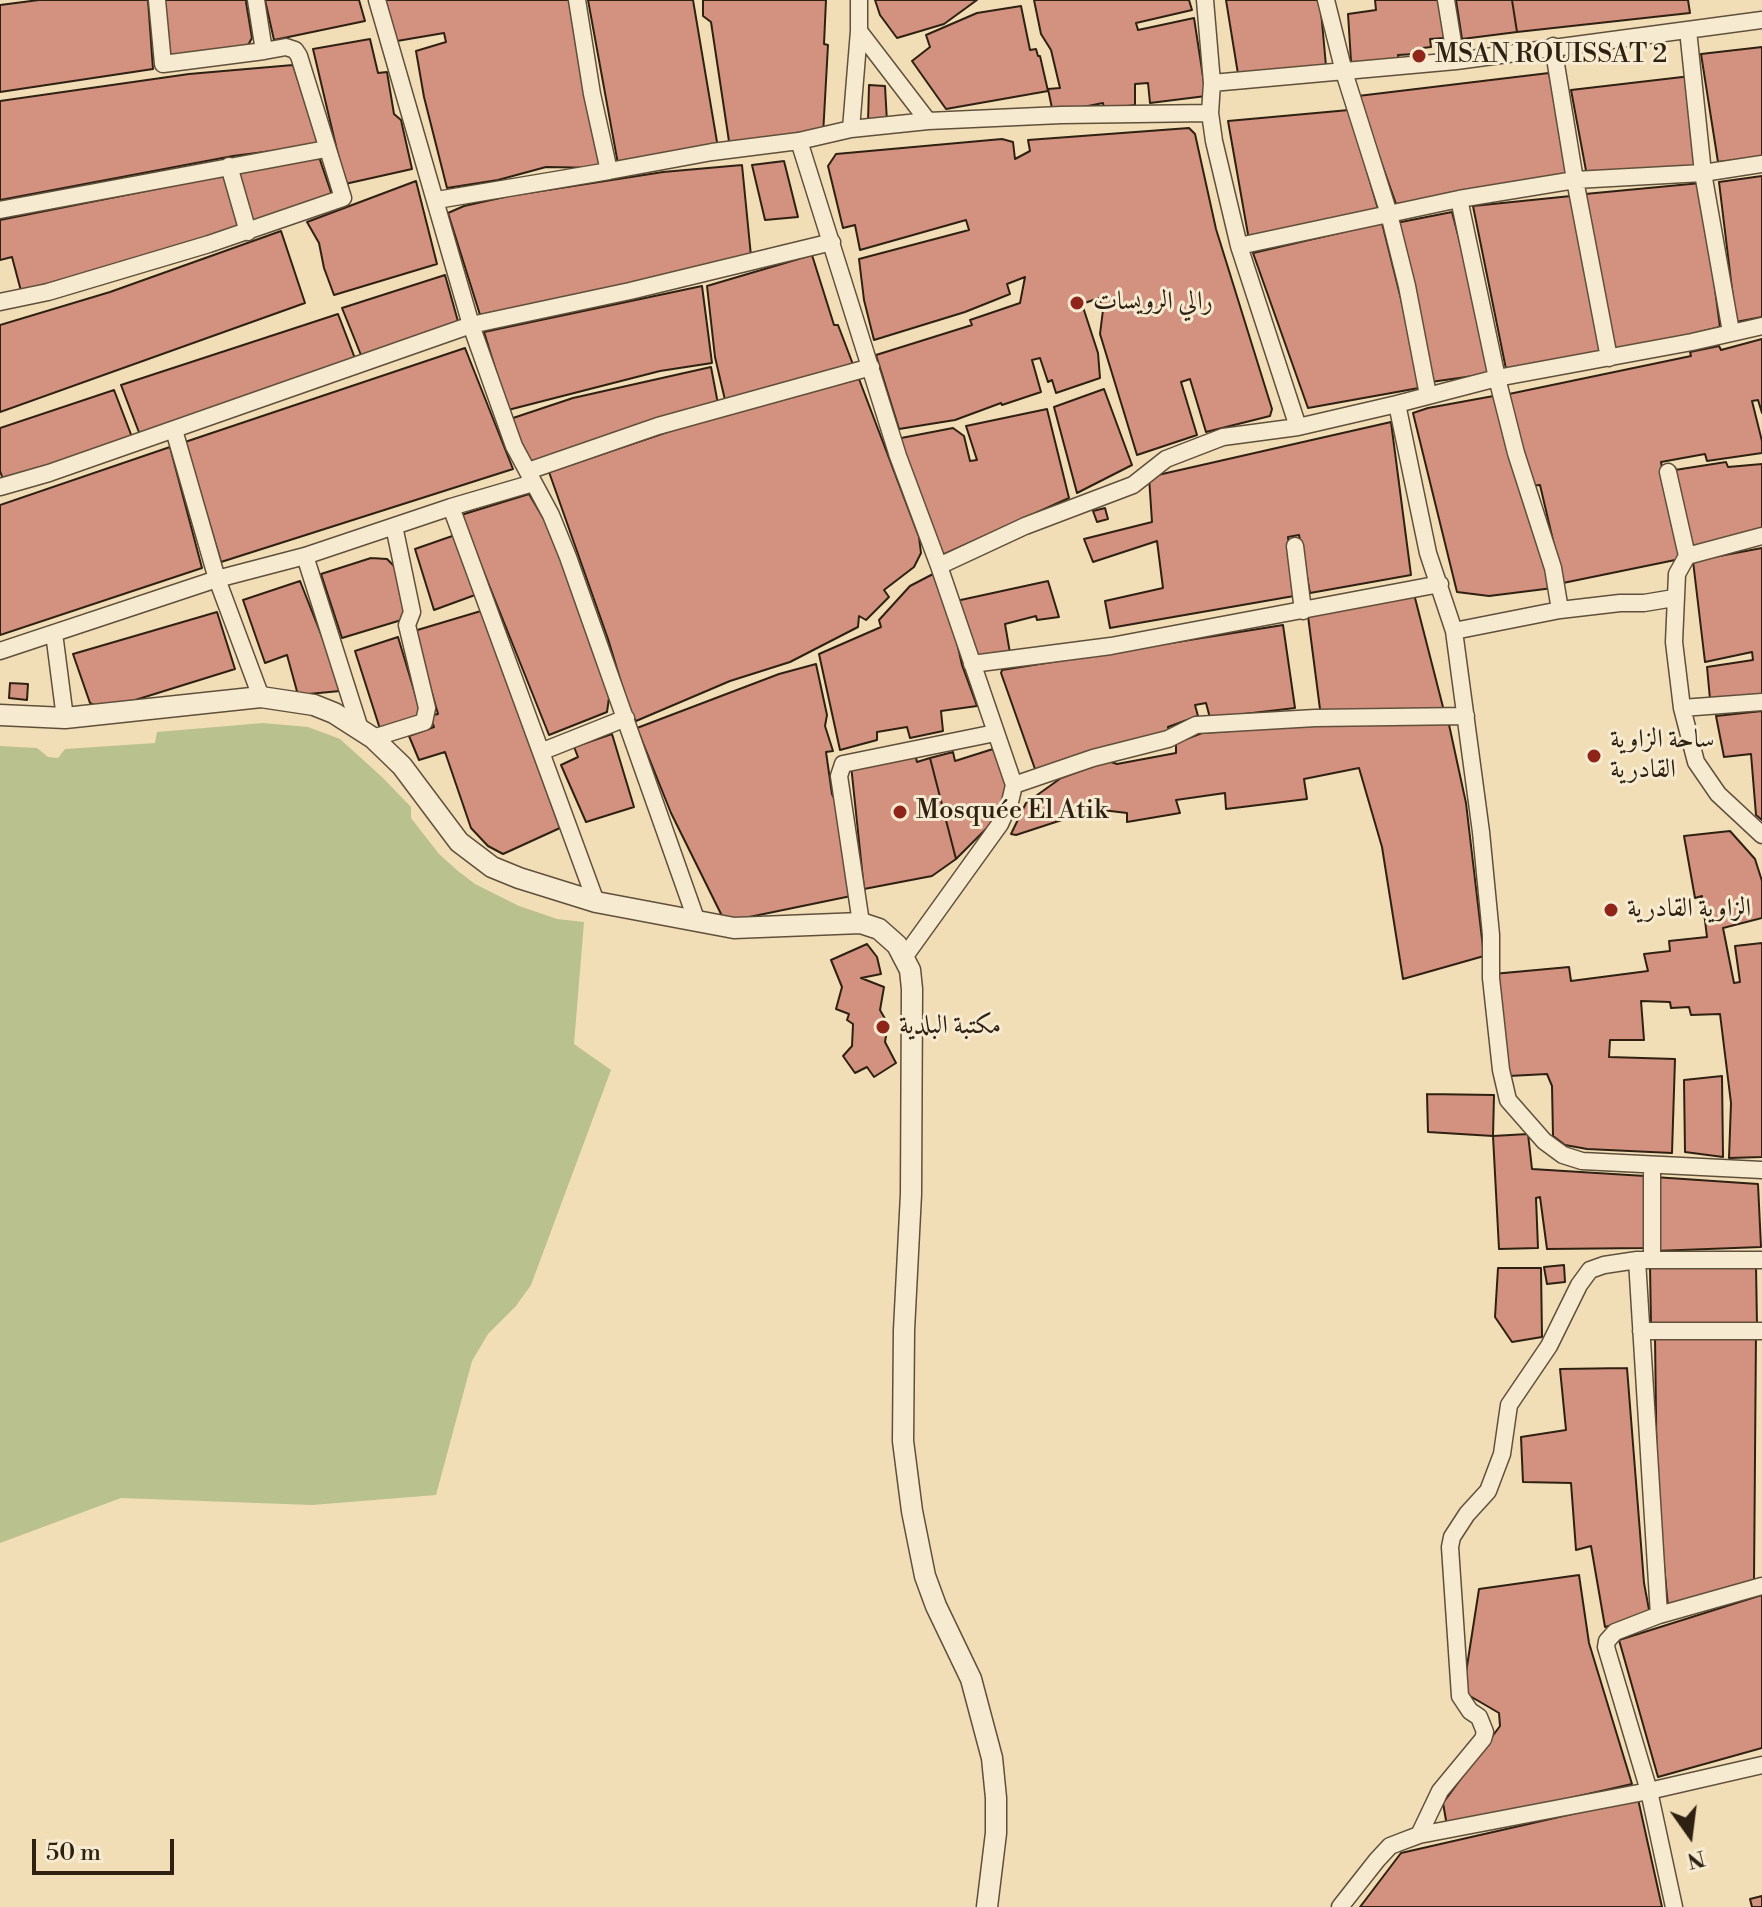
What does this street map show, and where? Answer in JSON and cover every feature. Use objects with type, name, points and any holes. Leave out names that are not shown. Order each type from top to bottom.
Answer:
[{"type":"street","points":[[0,302],[48,292],[248,232],[343,198],[299,56],[286,47],[163,64],[157,0]]},
{"type":"street","points":[[256,0],[264,51]]},
{"type":"street","points":[[377,0],[471,325],[505,423],[568,557],[626,718],[663,833],[696,919]]},
{"type":"street","points":[[577,0],[592,94],[609,171]]},
{"type":"street","points":[[851,129],[859,0]]},
{"type":"street","points":[[1205,0],[1212,83],[1210,113],[1239,246],[1298,427]]},
{"type":"street","points":[[1326,0],[1344,72],[1389,214],[1407,286],[1428,395]]},
{"type":"street","points":[[1446,0],[1456,61]]},
{"type":"street","points":[[1212,83],[1456,61],[1762,20]]},
{"type":"street","points":[[1688,30],[1703,173],[1731,332]]},
{"type":"street","points":[[859,31],[928,121]]},
{"type":"street","points":[[1553,46],[1609,358]]},
{"type":"street","points":[[437,200],[712,152],[799,141],[851,129],[928,121],[1061,115],[1210,113]]},
{"type":"street","points":[[799,141],[898,456],[1014,785],[1000,824],[905,956]]},
{"type":"street","points":[[0,210],[326,149]]},
{"type":"street","points":[[1239,246],[1459,199],[1575,180],[1703,173],[1762,164]]},
{"type":"street","points":[[229,166],[248,232]]},
{"type":"street","points":[[1459,199],[1497,378],[1553,568],[1560,610]]},
{"type":"street","points":[[0,487],[49,473],[471,325],[630,291],[832,242]]},
{"type":"street","points":[[939,566],[1025,526],[1133,485],[1166,459],[1223,437],[1298,427],[1497,378],[1762,326]]},
{"type":"street","points":[[0,651],[217,579],[305,556],[451,507],[530,477],[596,446],[871,367]]},
{"type":"street","points":[[1397,404],[1428,553],[1454,631],[1491,935],[1491,978],[1501,1070],[1508,1100],[1528,1126],[1563,1155],[1582,1161],[1762,1170]]},
{"type":"street","points":[[174,430],[217,579],[261,697]]},
{"type":"street","points":[[1668,472],[1687,556],[1677,574],[1674,598],[1675,668],[1682,708],[1696,762],[1705,779],[1762,835]]},
{"type":"street","points":[[451,507],[596,902]]},
{"type":"street","points":[[366,733],[424,722],[427,708],[407,625],[412,612],[394,526]]},
{"type":"street","points":[[1687,556],[1762,536]]},
{"type":"street","points":[[1295,546],[1303,611]]},
{"type":"street","points":[[305,556],[366,733]]},
{"type":"street","points":[[972,664],[1111,646],[1440,584]]},
{"type":"street","points":[[1454,631],[1560,610],[1674,598]]},
{"type":"street","points":[[54,633],[65,718]]},
{"type":"street","points":[[0,715],[65,718],[261,697],[314,705],[334,713],[366,733],[402,766],[453,835],[473,855],[519,878],[596,902],[734,928],[861,923],[890,936],[905,956],[912,989],[913,1113],[903,1441],[925,1576],[971,1679],[992,1758],[996,1833],[987,1907]]},
{"type":"street","points":[[1682,708],[1762,702]]},
{"type":"street","points":[[1014,785],[1093,758],[1168,739],[1196,725],[1315,718],[1466,716]]},
{"type":"street","points":[[543,751],[626,718]]},
{"type":"street","points":[[861,923],[839,776],[843,764],[995,733]]},
{"type":"street","points":[[1652,1165],[1641,1331],[1659,1615]]},
{"type":"street","points":[[1419,1835],[1440,1791],[1483,1739],[1485,1732],[1479,1717],[1470,1711],[1460,1696],[1450,1547],[1452,1537],[1488,1491],[1502,1454],[1509,1405],[1549,1346],[1579,1285],[1590,1270],[1604,1265],[1645,1260],[1762,1260]]},
{"type":"street","points":[[1641,1331],[1762,1331]]},
{"type":"street","points":[[1674,1907],[1649,1791],[1606,1647],[1607,1641],[1615,1632],[1659,1615],[1762,1586]]},
{"type":"street","points":[[1340,1907],[1390,1846],[1419,1835],[1649,1791],[1762,1765]]},
{"type":"green space","points":[[263,723],[308,727],[340,739],[411,807],[411,818],[439,854],[475,884],[519,906],[557,919],[584,922],[574,1044],[611,1070],[531,1285],[516,1306],[488,1334],[472,1361],[436,1495],[312,1505],[121,1498],[0,1543],[0,746],[37,748],[48,757],[58,758],[65,749],[155,743],[157,732]]},
{"type":"building","points":[[39,0],[148,0],[153,69],[0,92],[0,5]]},
{"type":"building","points":[[163,0],[248,0],[252,38],[247,47],[169,57]]},
{"type":"building","points":[[265,0],[359,0],[365,21],[274,40]]},
{"type":"building","points":[[385,0],[569,0],[600,168],[546,167],[498,180],[447,188],[416,51],[446,42],[444,33],[397,41]]},
{"type":"building","points":[[588,0],[693,0],[717,142],[712,151],[618,164]]},
{"type":"building","points":[[703,0],[826,0],[824,44],[828,45],[823,135],[730,148],[711,22],[703,16]]},
{"type":"building","points":[[875,0],[977,0],[944,24],[897,38],[880,15]]},
{"type":"building","points":[[1034,0],[1189,0],[1192,10],[1136,23],[1138,30],[1194,18],[1206,96],[1150,103],[1148,83],[1135,84],[1135,105],[1104,109],[1103,103],[1053,113],[1048,89],[1060,88],[1051,50],[1041,34]]},
{"type":"building","points":[[1226,0],[1320,0],[1326,66],[1238,74]]},
{"type":"building","points":[[1375,0],[1439,0],[1444,38],[1430,39],[1431,47],[1414,49],[1415,54],[1398,55],[1399,61],[1359,69],[1351,61],[1348,14],[1376,10]]},
{"type":"building","points":[[1456,0],[1512,0],[1517,32],[1462,39]]},
{"type":"building","points":[[1512,0],[1688,0],[1690,13],[1517,32]]},
{"type":"building","points":[[1021,6],[1030,50],[1036,49],[1040,56],[1048,91],[946,109],[912,61],[930,47],[926,35],[977,13]]},
{"type":"building","points":[[370,39],[378,73],[387,72],[394,114],[401,120],[412,169],[345,184],[313,49]]},
{"type":"building","points":[[1762,47],[1762,157],[1718,162],[1701,54]]},
{"type":"building","points":[[293,65],[319,145],[233,156],[0,200],[0,101],[189,74]]},
{"type":"building","points":[[1549,73],[1569,179],[1396,204],[1358,96]]},
{"type":"building","points":[[1691,76],[1697,166],[1587,176],[1571,90]]},
{"type":"building","points":[[869,85],[885,86],[887,122],[868,122]]},
{"type":"building","points":[[1349,110],[1378,209],[1249,240],[1228,121]]},
{"type":"building","points":[[1189,128],[1195,134],[1216,229],[1272,409],[1270,416],[1206,432],[1190,379],[1181,382],[1197,435],[1137,455],[1100,334],[1103,310],[1099,298],[1082,304],[1098,353],[1100,378],[1056,393],[1052,380],[1048,382],[1040,358],[1032,360],[1041,392],[955,420],[899,429],[876,355],[972,325],[970,320],[1020,303],[1025,277],[1007,284],[1010,294],[965,312],[874,340],[864,300],[859,259],[969,230],[966,220],[860,250],[855,225],[843,228],[828,166],[836,154],[1002,139],[1013,142],[1015,159],[1030,151],[1028,140]]},
{"type":"building","points":[[319,157],[333,198],[252,225],[234,172]]},
{"type":"building","points":[[784,161],[798,217],[765,220],[752,165]]},
{"type":"building","points":[[742,165],[751,256],[481,318],[448,213],[464,206],[509,196],[663,172]]},
{"type":"building","points":[[226,175],[242,230],[21,291],[12,257],[0,260],[0,220]]},
{"type":"building","points":[[1762,176],[1762,317],[1736,322],[1719,182]]},
{"type":"building","points":[[416,181],[437,264],[334,295],[319,243],[307,222]]},
{"type":"building","points":[[1701,183],[1720,327],[1614,353],[1585,194]]},
{"type":"building","points":[[1571,196],[1602,358],[1507,374],[1473,206]]},
{"type":"building","points":[[1452,212],[1494,373],[1431,382],[1396,223]]},
{"type":"building","points":[[1382,223],[1419,388],[1308,408],[1253,253]]},
{"type":"building","points":[[281,231],[305,303],[0,412],[0,325],[110,292]]},
{"type":"building","points":[[812,255],[834,325],[838,325],[854,367],[725,400],[715,357],[707,286]]},
{"type":"building","points":[[445,275],[459,325],[363,360],[342,308]]},
{"type":"building","points":[[702,286],[712,363],[660,371],[508,410],[484,332]]},
{"type":"building","points":[[338,314],[356,361],[140,435],[121,385]]},
{"type":"building","points":[[1762,339],[1762,413],[1758,400],[1752,401],[1762,453],[1707,461],[1705,454],[1661,462],[1680,559],[1563,583],[1540,485],[1531,486],[1509,394],[1691,356],[1690,352],[1719,346],[1721,350]]},
{"type":"building","points":[[465,348],[513,469],[221,562],[185,442]]},
{"type":"building","points":[[711,367],[718,404],[528,465],[510,419],[573,398]]},
{"type":"building","points":[[859,379],[919,537],[921,553],[914,567],[884,590],[889,597],[866,620],[859,616],[858,627],[790,662],[730,681],[636,721],[631,715],[608,639],[549,472],[718,415]]},
{"type":"building","points":[[1104,389],[1132,465],[1077,493],[1054,407]]},
{"type":"building","points":[[114,390],[132,437],[4,482],[0,471],[0,428]]},
{"type":"building","points":[[1499,395],[1553,588],[1489,596],[1457,592],[1413,413]]},
{"type":"building","points":[[1047,409],[1069,498],[940,556],[896,439],[953,428],[964,436],[970,461],[977,460],[966,426]]},
{"type":"building","points":[[1391,422],[1411,575],[1310,593],[1299,535],[1288,537],[1294,596],[1110,628],[1105,601],[1163,588],[1157,541],[1093,562],[1084,539],[1152,522],[1149,477]]},
{"type":"building","points":[[170,447],[202,568],[0,635],[0,505]]},
{"type":"building","points":[[1726,462],[1728,467],[1762,464],[1762,532],[1692,551],[1675,470]]},
{"type":"building","points":[[529,494],[545,521],[597,648],[609,698],[607,712],[549,735],[461,515]]},
{"type":"building","points":[[1105,508],[1108,519],[1097,522],[1093,511]]},
{"type":"building","points":[[458,534],[475,595],[434,610],[415,549]]},
{"type":"building","points":[[1762,548],[1762,694],[1710,699],[1707,667],[1753,660],[1752,652],[1705,662],[1693,561]]},
{"type":"building","points":[[371,558],[387,559],[395,567],[408,618],[342,638],[321,574]]},
{"type":"building","points":[[933,574],[954,629],[962,665],[977,706],[941,711],[943,731],[910,738],[907,727],[877,732],[877,740],[840,750],[819,654],[881,627],[879,620],[910,586]]},
{"type":"building","points":[[300,581],[340,691],[298,695],[287,655],[265,663],[243,600]]},
{"type":"building","points":[[1048,581],[1059,617],[1037,620],[1036,616],[1005,624],[1010,653],[973,659],[956,601]]},
{"type":"building","points":[[1414,594],[1444,711],[1321,717],[1308,616]]},
{"type":"building","points":[[481,611],[560,828],[503,854],[488,846],[471,828],[445,752],[419,760],[409,736],[434,727],[429,716],[438,714],[414,631]]},
{"type":"building","points":[[217,612],[235,669],[103,710],[90,703],[73,654]]},
{"type":"building","points":[[1283,625],[1295,708],[1210,718],[1206,703],[1195,705],[1198,716],[1168,727],[1170,735],[1118,747],[1110,745],[1041,774],[1035,769],[1002,670]]},
{"type":"building","points":[[398,637],[422,717],[380,729],[355,651]]},
{"type":"building","points":[[816,664],[827,715],[825,726],[833,751],[826,752],[832,794],[842,813],[851,896],[725,922],[671,813],[637,728],[779,674]]},
{"type":"building","points":[[10,683],[28,684],[27,700],[9,698]]},
{"type":"building","points":[[1762,711],[1762,820],[1756,815],[1751,754],[1724,757],[1716,716]]},
{"type":"building","points":[[1448,720],[1466,803],[1484,956],[1403,979],[1382,847],[1359,768],[1304,779],[1307,799],[1226,809],[1225,793],[1176,800],[1180,813],[1127,822],[1127,813],[1102,810],[1102,820],[1074,816],[1011,834],[1026,803],[1061,778],[1108,761],[1117,764],[1176,753],[1176,743],[1202,733]]},
{"type":"building","points":[[612,734],[634,807],[586,822],[561,765],[578,757],[574,747]]},
{"type":"building","points":[[993,749],[1008,791],[989,826],[956,859],[930,758],[953,752],[955,761]]},
{"type":"building","name":"Mosquée El Atik","points":[[915,754],[917,762],[930,758],[956,859],[932,876],[864,889],[851,765]]},
{"type":"building","points":[[1730,831],[1755,859],[1762,881],[1762,918],[1723,928],[1734,983],[1740,982],[1735,946],[1762,943],[1762,1157],[1729,1158],[1731,1103],[1720,1014],[1691,1015],[1689,1007],[1671,1008],[1670,1002],[1641,1001],[1644,1040],[1610,1040],[1609,1057],[1675,1059],[1672,1153],[1565,1145],[1553,1136],[1552,1086],[1547,1074],[1509,1076],[1493,974],[1569,967],[1571,981],[1648,971],[1644,954],[1670,951],[1669,941],[1707,937],[1702,896],[1695,898],[1684,836]]},
{"type":"building","points":[[867,944],[877,957],[881,974],[861,978],[884,987],[880,1010],[888,1024],[885,1042],[896,1063],[874,1077],[867,1067],[855,1073],[843,1056],[852,1046],[853,1024],[847,1020],[849,1014],[836,1009],[842,987],[831,960]]},
{"type":"building","points":[[1722,1076],[1723,1157],[1685,1152],[1684,1080]]},
{"type":"building","points":[[1427,1094],[1494,1095],[1493,1136],[1428,1132]]},
{"type":"building","points":[[1528,1134],[1532,1169],[1645,1176],[1645,1248],[1547,1249],[1540,1197],[1536,1198],[1538,1248],[1499,1249],[1493,1136]]},
{"type":"building","points":[[1654,1177],[1758,1184],[1761,1247],[1655,1251]]},
{"type":"building","points":[[1564,1265],[1565,1282],[1547,1284],[1544,1267]]},
{"type":"building","points":[[1650,1266],[1756,1266],[1757,1326],[1651,1326]]},
{"type":"building","points":[[1498,1268],[1541,1268],[1542,1337],[1512,1342],[1495,1317]]},
{"type":"building","points":[[1756,1333],[1754,1581],[1668,1606],[1657,1495],[1655,1336]]},
{"type":"building","points":[[1627,1368],[1644,1583],[1650,1615],[1605,1627],[1591,1546],[1576,1550],[1571,1483],[1523,1482],[1521,1437],[1566,1430],[1560,1369]]},
{"type":"building","points":[[1579,1575],[1589,1643],[1632,1784],[1447,1826],[1443,1803],[1500,1726],[1499,1713],[1463,1692],[1479,1589]]},
{"type":"building","points":[[1762,1595],[1762,1748],[1658,1777],[1619,1640]]},
{"type":"building","points":[[1638,1799],[1662,1907],[1360,1907],[1401,1853]]},
{"type":"building","points":[[1762,1896],[1762,1907],[1752,1907],[1750,1899]]},
{"type":"place","name":"MSAN ROUISSAT 2","points":[[1419,56]]},
{"type":"place","name":"رالي الرويسات","points":[[1077,303]]},
{"type":"place","name":"ساحة الزاوية القادرية","points":[[1594,756]]},
{"type":"place","name":"Mosquée El Atik","points":[[900,812]]},
{"type":"place","name":"الزاوية القادرية","points":[[1611,910]]},
{"type":"place","name":"مكتبة البلدية","points":[[883,1027]]}]
